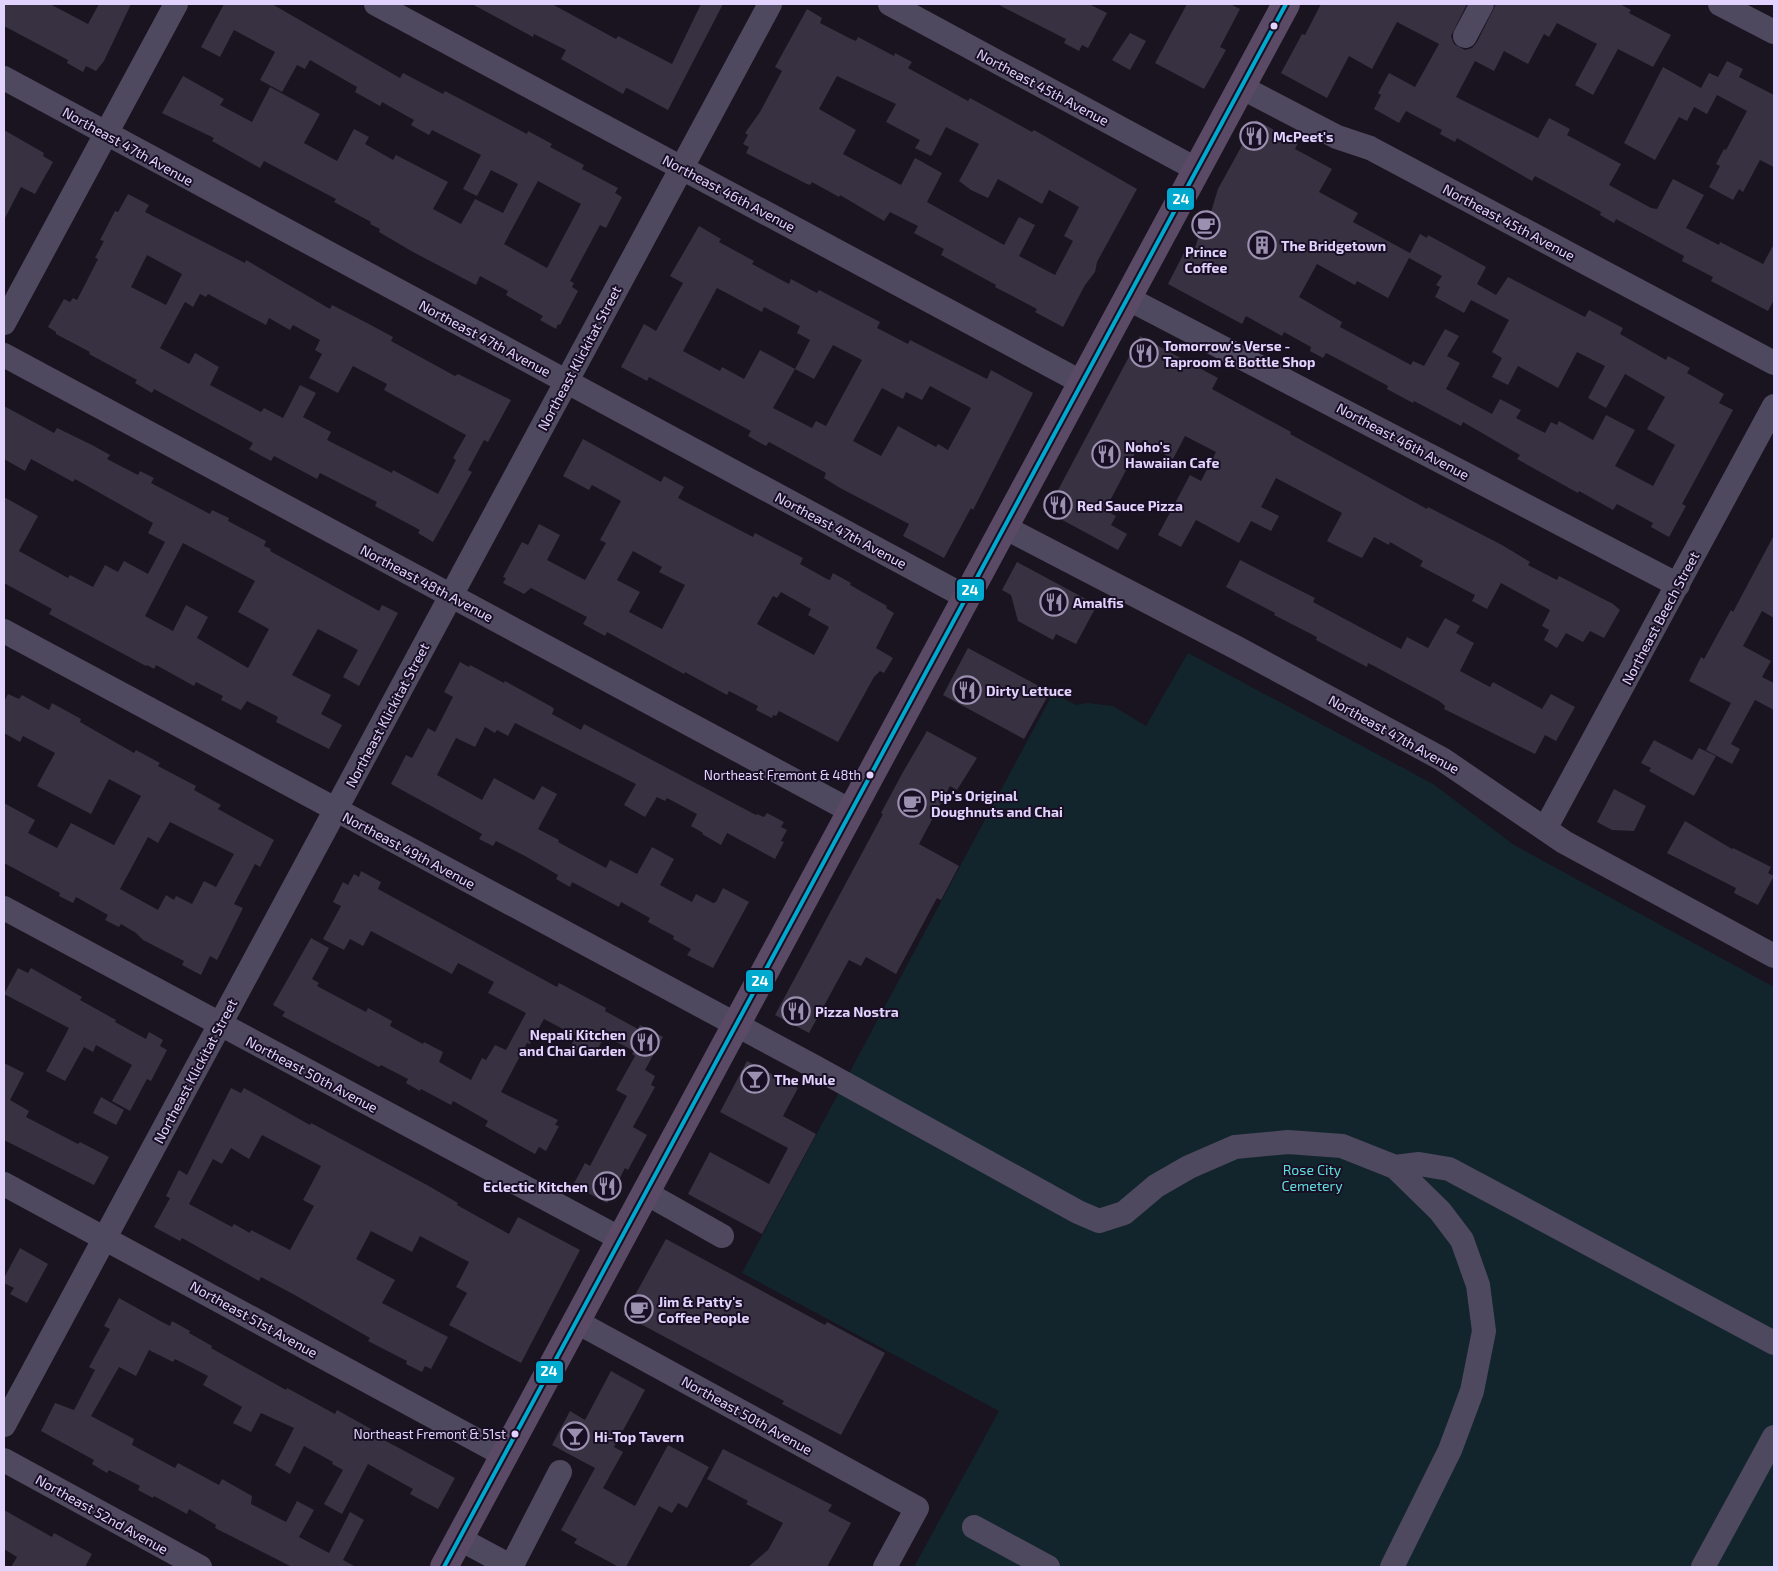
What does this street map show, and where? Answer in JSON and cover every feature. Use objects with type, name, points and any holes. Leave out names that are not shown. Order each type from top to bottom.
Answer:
[{"type":"main road","points":[[444,1567],[1240,87],[1278,6]]},
{"type":"street","points":[[4,323],[176,4]]},
{"type":"street","name":"Northeast 46th Avenue","points":[[376,4],[1081,382]]},
{"type":"street","name":"Northeast Klickitat Street","points":[[4,1425],[770,4]]},
{"type":"street","name":"Northeast 45th Avenue","points":[[890,4],[1196,169]]},
{"type":"street","points":[[1465,36],[1482,4]]},
{"type":"street","points":[[1720,4],[1774,32]]},
{"type":"street","name":"Northeast 47th Avenue","points":[[4,78],[966,597]]},
{"type":"street","name":"Northeast 45th Avenue","points":[[1240,87],[1337,137],[1370,148],[1774,363]]},
{"type":"street","name":"Northeast 46th Avenue","points":[[1127,298],[1678,585]]},
{"type":"street","name":"Northeast 48th Avenue","points":[[4,355],[851,811]]},
{"type":"street","name":"Northeast Beech Street","points":[[1545,830],[1774,406]]},
{"type":"street","name":"Northeast 47th Avenue","points":[[1004,527],[1237,648],[1442,760],[1545,830],[1774,956]]},
{"type":"street","name":"Northeast 49th Avenue","points":[[4,631],[736,1025],[1078,1212],[1099,1221],[1124,1213],[1156,1186],[1190,1167],[1235,1147],[1288,1142],[1342,1146],[1395,1167]]},
{"type":"street","name":"Northeast 50th Avenue","points":[[4,908],[621,1239]]},
{"type":"street","points":[[1395,1167],[1419,1164],[1449,1169],[1774,1343]]},
{"type":"street","points":[[1392,1567],[1450,1450],[1472,1391],[1484,1332],[1478,1285],[1462,1240],[1440,1211],[1395,1167]]},
{"type":"street","name":"Northeast 51st Avenue","points":[[4,1184],[504,1455]]},
{"type":"street","points":[[646,1194],[722,1236]]},
{"type":"street","name":"Northeast 50th Avenue","points":[[577,1322],[917,1508],[885,1567]]},
{"type":"street","points":[[1703,1567],[1774,1437]]},
{"type":"street","name":"Northeast 52nd Avenue","points":[[4,1460],[200,1567]]},
{"type":"street","points":[[460,1539],[512,1567],[560,1472]]},
{"type":"street","points":[[974,1527],[1048,1567]]},
{"type":"green space","name":"Rose City Cemetery","points":[[1188,653],[1433,784],[1514,845],[1774,987],[1774,1567],[914,1567],[999,1411],[742,1273],[1053,693],[1076,705],[1087,703],[1113,706],[1146,726]]},
{"type":"building","points":[[4,4],[50,4],[88,24],[99,4],[131,4],[104,61],[96,71],[86,66],[83,72],[67,63],[68,60],[4,26]]},
{"type":"building","points":[[224,4],[272,4],[400,78],[403,73],[443,94],[445,91],[527,134],[528,131],[552,144],[550,147],[584,165],[582,169],[618,188],[615,193],[622,197],[606,228],[600,225],[570,281],[574,283],[572,287],[578,291],[560,325],[558,324],[556,329],[540,320],[543,316],[506,295],[508,291],[480,276],[476,285],[413,252],[379,232],[380,229],[370,224],[371,222],[334,202],[336,199],[264,161],[260,168],[212,141],[214,138],[162,113],[183,76],[224,99],[220,105],[252,122],[270,87],[320,114],[304,143],[337,161],[354,129],[369,137],[365,144],[393,160],[396,155],[448,182],[433,209],[461,224],[475,199],[503,213],[518,184],[491,170],[477,196],[463,189],[481,155],[432,130],[429,135],[411,125],[414,120],[382,102],[380,106],[355,92],[357,87],[310,60],[305,69],[297,65],[282,92],[260,80],[275,52],[234,30],[220,57],[201,47]],"holes":[[[538,181],[581,204],[547,268],[504,244]]]},
{"type":"building","points":[[472,4],[552,4],[616,39],[618,36],[672,64],[701,4],[723,4],[668,110],[629,89],[626,88],[623,94],[561,59],[566,50],[534,34],[533,37]]},
{"type":"building","points":[[997,4],[1089,4],[1107,13],[1088,48],[1082,45],[1079,51],[1064,43],[1066,39]]},
{"type":"building","points":[[1187,4],[1230,4],[1240,9],[1220,47],[1226,50],[1204,89],[1155,63]]},
{"type":"building","points":[[1321,4],[1467,4],[1451,36],[1454,44],[1465,50],[1472,48],[1477,42],[1496,4],[1620,4],[1631,10],[1629,13],[1671,35],[1653,67],[1618,49],[1593,95],[1575,85],[1597,44],[1557,23],[1549,37],[1544,34],[1528,64],[1504,51],[1494,71],[1475,61],[1456,97],[1538,138],[1549,118],[1570,129],[1567,135],[1621,164],[1609,185],[1651,208],[1657,209],[1673,179],[1704,195],[1686,228],[1719,245],[1720,242],[1763,264],[1774,244],[1774,300],[1768,311],[1711,281],[1713,277],[1682,261],[1684,256],[1616,219],[1614,223],[1600,215],[1601,212],[1535,176],[1532,181],[1457,138],[1455,142],[1440,134],[1442,130],[1406,111],[1399,123],[1374,109],[1381,95],[1378,93],[1389,73],[1415,87],[1439,44],[1397,22],[1372,69],[1349,56],[1327,98],[1281,73],[1302,34],[1305,35]]},
{"type":"building","points":[[807,9],[822,18],[820,23],[856,41],[858,37],[894,56],[895,53],[912,62],[908,68],[968,101],[970,98],[1032,132],[1034,130],[1137,189],[1097,262],[1095,272],[1085,285],[1063,327],[1035,312],[1037,309],[941,255],[944,249],[914,233],[918,226],[890,212],[884,221],[840,195],[839,197],[812,182],[810,185],[807,184],[746,153],[749,147],[743,144],[748,135],[745,133],[760,112],[782,71],[775,67]],"holes":[[[837,76],[896,104],[886,122],[920,140],[915,148],[931,156],[946,127],[979,144],[959,181],[971,190],[988,198],[998,179],[1042,204],[1049,190],[1079,207],[1064,236],[1073,241],[1055,275],[1019,256],[1035,225],[1019,217],[1004,245],[927,202],[942,173],[915,158],[901,185],[843,154],[856,130],[819,109]]]},
{"type":"building","points":[[1130,33],[1146,41],[1130,70],[1112,60]]},
{"type":"building","points":[[1727,61],[1743,69],[1739,77],[1774,95],[1774,167],[1760,160],[1743,192],[1739,189],[1733,200],[1709,187],[1720,166],[1716,164],[1724,149],[1726,150],[1747,111],[1717,95],[1707,114],[1694,107],[1687,121],[1679,117],[1655,160],[1624,143],[1663,67],[1701,88],[1709,73],[1718,77]]},
{"type":"building","points":[[1256,120],[1298,143],[1295,149],[1332,169],[1319,192],[1358,213],[1353,222],[1410,253],[1420,234],[1427,238],[1428,235],[1486,267],[1477,284],[1496,295],[1508,277],[1585,317],[1589,310],[1623,328],[1620,334],[1666,360],[1668,356],[1690,368],[1687,373],[1724,394],[1719,403],[1733,410],[1682,504],[1686,506],[1669,537],[1651,527],[1653,523],[1617,504],[1613,510],[1517,459],[1520,455],[1463,422],[1461,426],[1414,401],[1413,403],[1387,389],[1388,386],[1326,353],[1323,358],[1310,351],[1311,347],[1284,332],[1282,336],[1246,316],[1242,324],[1168,284],[1188,245],[1195,248],[1207,209],[1211,212],[1218,189]],"holes":[[[1409,258],[1442,276],[1436,285],[1440,287],[1435,297],[1464,313],[1471,300],[1509,320],[1492,352],[1502,358],[1492,377],[1508,385],[1518,366],[1558,388],[1577,352],[1605,366],[1588,398],[1606,408],[1625,374],[1665,397],[1647,429],[1675,445],[1653,486],[1615,466],[1635,430],[1606,415],[1593,440],[1559,421],[1557,425],[1551,422],[1545,433],[1516,418],[1521,410],[1500,399],[1492,414],[1446,389],[1460,363],[1447,356],[1459,336],[1445,329],[1424,366],[1413,361],[1411,365],[1340,327],[1342,322],[1299,297],[1317,264],[1355,285],[1357,281],[1388,298]]]},
{"type":"building","points":[[4,130],[44,153],[43,156],[53,162],[35,194],[21,187],[4,220]]},
{"type":"building","points":[[128,194],[149,205],[145,212],[245,263],[246,260],[330,309],[332,305],[367,323],[393,337],[391,341],[455,376],[458,374],[511,400],[488,442],[484,440],[468,470],[472,472],[433,542],[418,533],[420,530],[375,506],[377,502],[320,473],[317,479],[274,456],[271,461],[249,449],[253,443],[154,389],[152,393],[135,383],[137,380],[89,354],[90,352],[56,334],[56,332],[48,327],[64,299],[70,302],[73,298],[77,300],[98,259],[95,258],[104,241],[100,240],[115,211],[118,212]],"holes":[[[147,255],[182,274],[166,305],[131,287]],[[200,294],[206,297],[208,294],[266,325],[269,318],[290,330],[293,325],[320,340],[315,350],[322,354],[309,378],[338,393],[353,366],[387,384],[384,390],[466,435],[453,458],[456,460],[438,494],[393,470],[392,473],[327,440],[331,432],[303,417],[316,393],[300,385],[283,418],[264,408],[261,412],[210,385],[219,367],[195,353],[189,364],[160,348],[185,302],[193,307]]]},
{"type":"building","points":[[699,226],[721,239],[719,242],[754,261],[752,264],[789,284],[791,279],[817,293],[819,290],[880,322],[877,328],[908,344],[910,340],[987,379],[991,370],[1033,393],[973,510],[971,508],[944,558],[903,536],[909,524],[840,488],[824,478],[826,473],[769,442],[766,446],[748,436],[751,431],[649,377],[647,381],[621,367],[644,324],[656,331],[683,283],[670,276]],"holes":[[[717,288],[762,312],[764,307],[800,326],[797,333],[810,340],[795,369],[760,350],[744,379],[722,367],[720,371],[683,351]],[[833,345],[862,360],[826,426],[816,421],[812,428],[773,408],[795,369],[814,379]],[[930,386],[971,408],[948,450],[938,444],[936,447],[898,426],[881,456],[853,441],[882,388],[903,399],[906,392],[922,400]]]},
{"type":"building","points":[[1140,336],[1218,378],[1212,389],[1291,432],[1290,434],[1427,509],[1428,507],[1502,545],[1530,562],[1528,565],[1557,580],[1559,576],[1613,604],[1620,610],[1604,638],[1590,631],[1583,642],[1566,633],[1557,648],[1544,640],[1549,630],[1542,626],[1550,610],[1501,583],[1487,609],[1472,601],[1475,595],[1420,566],[1423,561],[1390,542],[1389,545],[1374,537],[1362,558],[1343,549],[1327,541],[1342,513],[1276,478],[1261,507],[1279,516],[1271,531],[1251,521],[1239,543],[1196,520],[1181,547],[1158,535],[1190,475],[1201,481],[1216,452],[1185,436],[1173,459],[1141,442],[1105,510],[1116,516],[1111,525],[1127,534],[1118,550],[1055,516],[1050,505]]},
{"type":"building","points":[[4,406],[54,433],[57,428],[92,445],[110,455],[107,459],[138,475],[140,471],[154,478],[151,483],[210,514],[212,510],[229,518],[228,521],[266,541],[264,546],[271,549],[270,551],[379,611],[382,605],[398,613],[359,686],[343,677],[358,650],[318,629],[292,675],[331,695],[321,714],[342,725],[329,749],[276,722],[278,717],[247,701],[241,710],[221,700],[223,696],[196,682],[194,686],[156,665],[154,669],[146,666],[49,614],[52,609],[4,583],[4,497],[38,516],[19,551],[68,578],[70,575],[93,587],[105,565],[118,572],[124,561],[148,574],[165,542],[148,533],[153,523],[75,479],[73,482],[31,459],[25,471],[4,459]],"holes":[[[183,543],[255,581],[238,612],[269,629],[248,668],[197,638],[208,617],[186,605],[173,631],[145,616]]]},
{"type":"building","points":[[583,439],[661,482],[664,476],[684,487],[678,498],[753,537],[755,533],[803,558],[800,564],[827,579],[830,580],[833,573],[887,606],[886,608],[894,613],[876,648],[893,658],[884,673],[880,671],[874,677],[838,742],[779,711],[772,718],[756,710],[758,706],[729,691],[727,695],[607,632],[605,636],[583,624],[587,617],[531,588],[524,594],[503,583],[506,578],[503,577],[522,542],[528,545],[539,524],[560,535],[547,560],[585,580],[606,543],[600,540],[621,501],[592,485],[589,490],[563,476]],"holes":[[[633,551],[662,567],[659,572],[685,585],[662,629],[629,612],[640,592],[617,580]],[[781,592],[811,609],[808,615],[829,627],[814,655],[757,624],[773,596],[777,598]]]},
{"type":"building","points":[[1774,535],[1774,618],[1762,611],[1743,646],[1771,661],[1762,677],[1774,683],[1774,710],[1755,700],[1731,744],[1740,749],[1732,764],[1706,750],[1731,703],[1689,681],[1701,657],[1704,659],[1731,610],[1733,612]]},
{"type":"building","points":[[1240,560],[1315,598],[1313,602],[1401,649],[1407,637],[1428,648],[1445,618],[1460,626],[1456,633],[1474,643],[1460,671],[1490,687],[1493,682],[1542,709],[1551,694],[1575,707],[1556,741],[1545,735],[1535,754],[1444,709],[1445,706],[1439,701],[1374,666],[1368,663],[1367,667],[1316,640],[1317,637],[1226,587]]},
{"type":"building","name":"Amalfis","points":[[1017,562],[1097,605],[1076,644],[1056,634],[1053,640],[1018,621],[1011,595],[1002,590]]},
{"type":"building","points":[[968,648],[1050,692],[1024,739],[943,695]]},
{"type":"building","points":[[460,662],[469,667],[470,665],[504,683],[505,681],[552,707],[554,709],[552,714],[581,730],[584,724],[756,815],[764,817],[767,813],[784,822],[781,827],[787,830],[781,841],[784,842],[775,859],[727,833],[721,845],[691,826],[697,814],[667,798],[665,801],[657,797],[645,817],[624,805],[636,784],[515,723],[508,736],[497,730],[495,733],[485,727],[475,747],[456,738],[437,775],[482,800],[494,778],[534,800],[542,786],[557,794],[538,829],[559,840],[558,842],[606,868],[610,860],[637,874],[652,847],[674,859],[660,885],[692,902],[696,894],[713,903],[716,902],[723,888],[749,902],[713,968],[687,955],[691,949],[673,939],[674,936],[648,922],[650,918],[621,902],[619,907],[572,882],[570,887],[556,879],[558,875],[525,856],[496,841],[493,846],[479,839],[482,834],[391,784],[406,755],[412,758],[428,728],[435,732],[453,697],[444,692]]},
{"type":"building","points":[[8,694],[19,699],[22,695],[49,710],[52,703],[81,719],[80,722],[134,753],[136,750],[160,763],[158,766],[196,786],[194,790],[221,805],[218,809],[274,840],[260,867],[255,864],[234,904],[243,908],[217,960],[210,956],[201,975],[182,965],[184,961],[143,940],[136,933],[121,924],[119,927],[105,920],[108,915],[76,897],[73,903],[59,896],[60,893],[4,863],[4,803],[35,820],[28,833],[57,848],[71,823],[114,845],[141,796],[109,779],[91,814],[37,786],[55,753],[23,736],[20,742],[4,733],[4,702]],"holes":[[[170,822],[234,854],[216,887],[204,881],[192,904],[176,896],[174,900],[166,895],[158,910],[120,889],[148,837],[158,843]]]},
{"type":"building","points":[[927,731],[977,758],[957,790],[950,786],[919,844],[959,866],[941,900],[937,898],[896,974],[866,957],[861,966],[849,960],[809,1033],[775,1015],[883,814],[881,813]]},
{"type":"building","points":[[1654,740],[1692,760],[1699,748],[1716,756],[1694,796],[1649,771],[1651,768],[1641,763]]},
{"type":"building","points":[[1614,789],[1646,806],[1634,831],[1612,830],[1597,822]]},
{"type":"building","points":[[1685,821],[1732,849],[1771,867],[1768,873],[1774,876],[1758,905],[1734,893],[1736,888],[1667,853]]},
{"type":"building","points":[[361,871],[381,882],[378,889],[557,987],[559,983],[606,1008],[605,1011],[638,1029],[640,1025],[663,1037],[645,1070],[655,1076],[651,1085],[655,1087],[633,1127],[647,1135],[628,1170],[625,1168],[607,1203],[573,1185],[585,1163],[590,1166],[627,1096],[616,1090],[635,1056],[632,1054],[634,1051],[605,1036],[592,1059],[570,1047],[576,1036],[544,1019],[530,1044],[527,1043],[501,1092],[558,1120],[555,1125],[559,1126],[546,1151],[539,1147],[535,1154],[485,1126],[488,1121],[483,1118],[453,1101],[451,1105],[421,1089],[420,1091],[406,1083],[408,1079],[381,1065],[379,1067],[282,1016],[285,1012],[273,1005],[311,938],[329,948],[312,979],[319,983],[317,986],[366,1012],[368,1008],[392,1021],[390,1026],[423,1044],[424,1042],[443,1052],[439,1062],[471,1080],[482,1058],[486,1060],[495,1045],[506,1050],[526,1013],[488,993],[494,982],[458,963],[452,974],[371,931],[363,946],[350,939],[344,950],[323,939],[341,906],[333,902],[343,882],[348,885],[354,874],[359,877]]},
{"type":"building","points":[[18,968],[28,973],[31,968],[82,997],[80,1000],[146,1039],[149,1032],[163,1040],[160,1046],[167,1050],[151,1081],[147,1079],[130,1111],[112,1101],[132,1065],[96,1045],[93,1052],[84,1047],[65,1081],[46,1071],[69,1028],[4,994]]},
{"type":"building","points":[[747,1061],[798,1088],[783,1116],[816,1134],[762,1234],[688,1194],[710,1152],[769,1184],[788,1148],[720,1112]]},
{"type":"building","points":[[4,1063],[24,1073],[10,1100],[29,1111],[26,1117],[78,1144],[80,1142],[109,1157],[94,1185],[4,1140]]},
{"type":"building","points":[[231,1088],[241,1093],[244,1088],[310,1125],[311,1123],[427,1185],[458,1203],[457,1205],[509,1234],[518,1217],[580,1250],[521,1363],[449,1325],[467,1293],[456,1287],[469,1262],[420,1236],[412,1252],[371,1231],[356,1259],[395,1280],[382,1303],[448,1337],[431,1369],[425,1366],[422,1372],[406,1364],[407,1361],[368,1341],[370,1338],[293,1294],[261,1277],[259,1281],[182,1238],[180,1241],[154,1227],[170,1198],[166,1196],[179,1170],[187,1175]],"holes":[[[262,1135],[321,1166],[303,1200],[314,1206],[290,1250],[251,1230],[250,1233],[234,1224],[232,1227],[189,1204],[213,1159],[222,1164],[231,1148],[249,1159]]]},
{"type":"building","points":[[101,1097],[124,1110],[116,1125],[93,1113]]},
{"type":"building","points":[[666,1239],[825,1325],[827,1322],[885,1353],[841,1435],[782,1404],[784,1401],[624,1315]]},
{"type":"building","points":[[20,1248],[48,1264],[27,1303],[10,1294],[14,1288],[4,1283],[4,1278]]},
{"type":"building","points":[[119,1298],[170,1326],[172,1321],[212,1346],[211,1348],[286,1390],[287,1388],[335,1414],[337,1410],[371,1429],[369,1432],[455,1478],[438,1509],[410,1494],[413,1489],[368,1464],[342,1514],[324,1504],[343,1470],[332,1464],[333,1462],[304,1446],[290,1474],[275,1465],[294,1428],[261,1413],[251,1432],[233,1423],[242,1407],[203,1385],[208,1376],[175,1359],[173,1362],[149,1350],[136,1376],[119,1367],[91,1416],[134,1439],[132,1445],[175,1468],[178,1463],[219,1485],[222,1479],[252,1496],[251,1504],[286,1522],[297,1501],[314,1510],[299,1537],[329,1553],[350,1512],[364,1520],[343,1560],[356,1567],[292,1567],[215,1528],[216,1525],[189,1509],[187,1514],[154,1496],[153,1498],[138,1490],[140,1486],[109,1470],[107,1473],[92,1464],[94,1460],[41,1431],[55,1403],[74,1410],[95,1370],[89,1367],[110,1329],[104,1326]]},
{"type":"building","points":[[611,1371],[645,1390],[614,1447],[623,1452],[603,1488],[635,1506],[668,1445],[709,1467],[687,1508],[678,1503],[672,1513],[659,1506],[626,1567],[619,1567],[574,1543],[577,1539],[561,1530],[595,1468],[552,1445],[570,1411],[585,1420]]},
{"type":"building","points":[[723,1449],[832,1505],[828,1511],[851,1523],[827,1567],[748,1567],[768,1550],[783,1523],[746,1504],[748,1501],[707,1479]]},
{"type":"building","points":[[4,1510],[52,1537],[54,1533],[92,1554],[85,1567],[11,1567],[17,1557],[4,1549]]},
{"type":"transit line","name":"24","points":[[444,1567],[1286,4]]},
{"type":"place","name":"McPeet's","points":[[1254,136]]},
{"type":"place","name":"Prince Coffee","points":[[1206,225]]},
{"type":"place","name":"The Bridgetown","points":[[1262,245]]},
{"type":"place","name":"Tomorrow's Verse - Taproom & Bottle Shop","points":[[1144,353]]},
{"type":"place","name":"Noho's Hawaiian Cafe","points":[[1106,454]]},
{"type":"place","name":"Red Sauce Pizza","points":[[1058,505]]},
{"type":"place","name":"Amalfis","points":[[1054,602]]},
{"type":"place","name":"Dirty Lettuce","points":[[967,690]]},
{"type":"place","name":"Northeast Fremont & 48th","points":[[870,775]]},
{"type":"place","name":"Pip's Original Doughnuts and Chai","points":[[912,803]]},
{"type":"place","name":"Pizza Nostra","points":[[796,1011]]},
{"type":"place","name":"Nepali Kitchen and Chai Garden","points":[[645,1042]]},
{"type":"place","name":"The Mule","points":[[755,1079]]},
{"type":"place","name":"Eclectic Kitchen","points":[[607,1186]]},
{"type":"place","name":"Jim & Patty's Coffee People","points":[[639,1309]]},
{"type":"place","name":"Northeast Fremont & 51st","points":[[515,1434]]},
{"type":"place","name":"Hi-Top Tavern","points":[[575,1436]]}]
